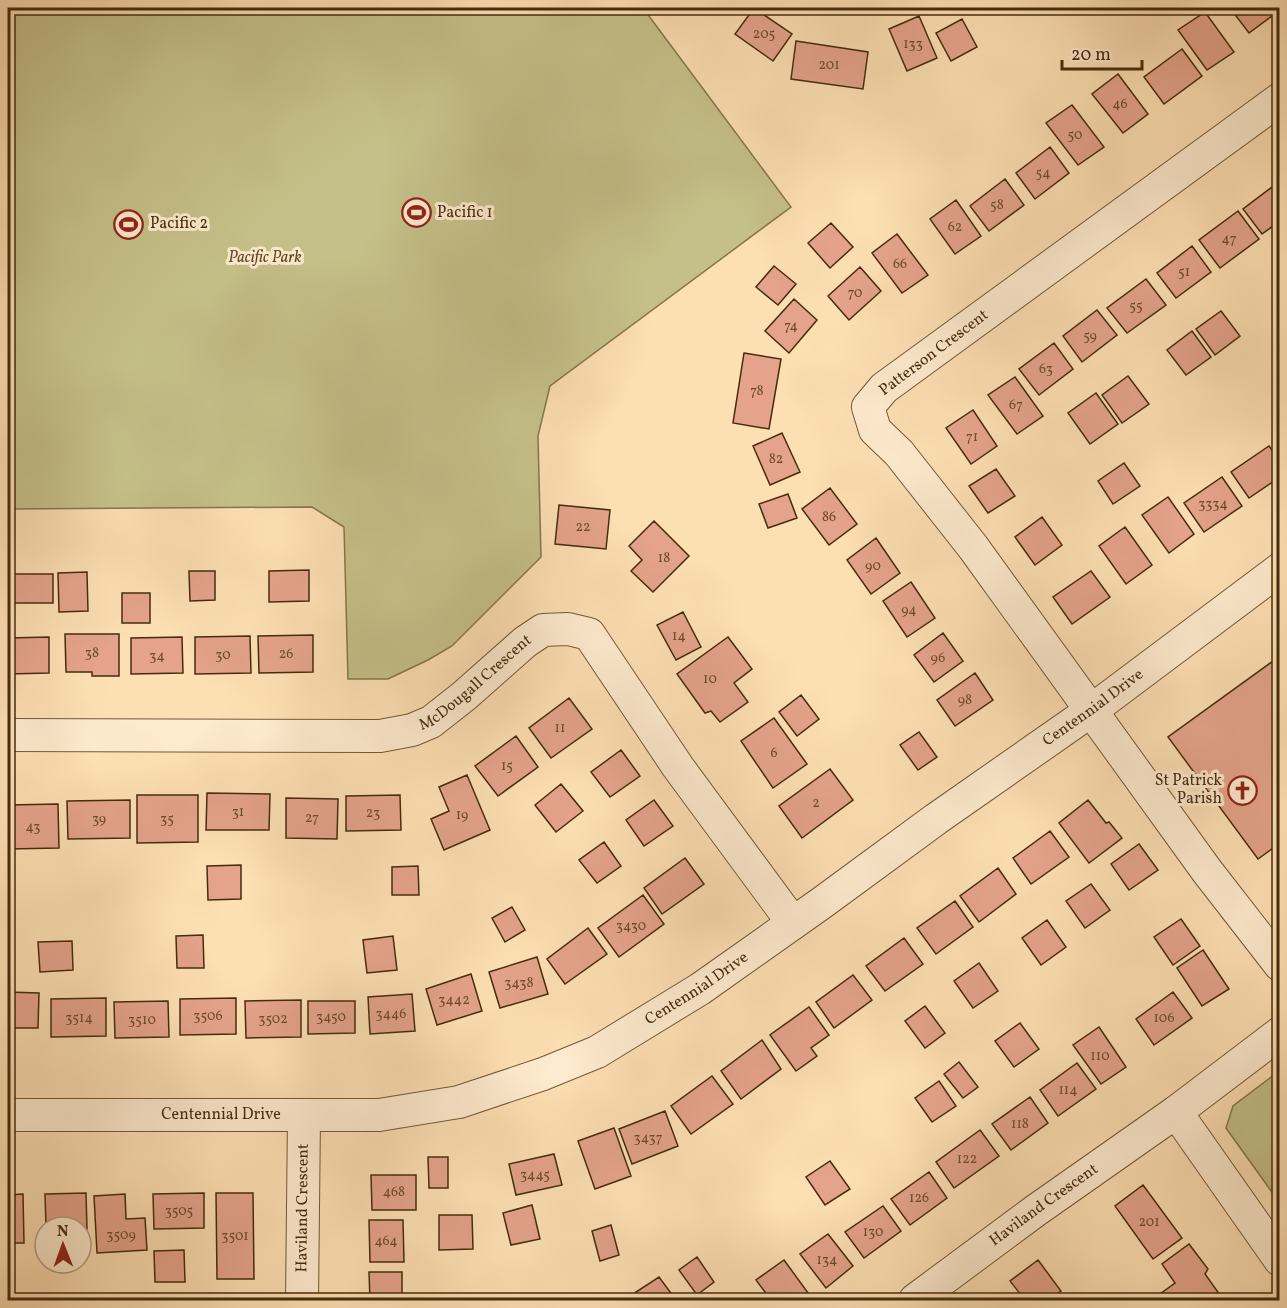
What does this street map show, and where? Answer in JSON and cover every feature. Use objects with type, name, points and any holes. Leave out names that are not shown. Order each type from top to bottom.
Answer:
[{"type":"street","name":"Patterson Crescent","points":[[1092,710],[973,547],[899,453],[875,430],[868,407],[884,388],[1280,99]]},
{"type":"street","name":"Centennial Drive","points":[[8,1115],[379,1115],[459,1102],[543,1074],[597,1052],[700,989],[1092,710],[1280,569]]},
{"type":"street","name":"McDougall Crescent","points":[[8,735],[380,736],[412,730],[431,722],[525,642],[543,630],[568,629],[589,634],[678,767],[793,923]]},
{"type":"street","points":[[1092,710],[1207,871],[1280,965]]},
{"type":"street","name":"Haviland Crescent","points":[[915,1300],[1035,1211],[1176,1112],[1280,1033]]},
{"type":"street","points":[[1176,1112],[1280,1260]]},
{"type":"street","name":"Haviland Crescent","points":[[302,1300],[304,1116]]},
{"type":"green space","name":"Pacific Park","points":[[8,8],[643,8],[791,207],[550,386],[538,436],[541,557],[452,646],[388,679],[348,679],[344,527],[312,507],[8,509]]},
{"type":"green space","points":[[1279,1071],[1279,1202],[1226,1128],[1233,1106]]},
{"type":"building","points":[[754,8],[792,34],[773,61],[735,34]]},
{"type":"building","points":[[1230,8],[1272,8],[1276,13],[1249,33]]},
{"type":"building","points":[[1205,12],[1234,52],[1207,70],[1178,30]]},
{"type":"building","points":[[919,16],[937,58],[907,71],[889,29]]},
{"type":"building","points":[[962,19],[977,47],[951,61],[936,33]]},
{"type":"building","points":[[796,41],[868,52],[863,89],[791,79]]},
{"type":"building","points":[[1182,49],[1202,76],[1164,104],[1144,77]]},
{"type":"building","points":[[1118,74],[1148,114],[1123,133],[1092,94]]},
{"type":"building","points":[[1072,105],[1104,147],[1078,165],[1046,123]]},
{"type":"building","points":[[1050,147],[1069,173],[1035,199],[1016,173]]},
{"type":"building","points":[[1005,179],[1024,205],[989,231],[970,206]]},
{"type":"building","points":[[1280,181],[1280,221],[1262,234],[1243,209]]},
{"type":"building","points":[[956,200],[981,236],[955,254],[930,219]]},
{"type":"building","points":[[1238,211],[1259,239],[1220,268],[1199,240]]},
{"type":"building","points":[[831,223],[853,247],[830,268],[808,243]]},
{"type":"building","points":[[897,234],[928,275],[902,293],[872,253]]},
{"type":"building","points":[[1192,246],[1211,272],[1176,298],[1157,273]]},
{"type":"building","points":[[774,266],[796,284],[778,305],[756,287]]},
{"type":"building","points":[[860,267],[881,291],[849,320],[828,296]]},
{"type":"building","points":[[1146,279],[1166,305],[1127,333],[1107,308]]},
{"type":"building","points":[[794,299],[817,320],[789,353],[765,331]]},
{"type":"building","points":[[1097,310],[1117,335],[1082,362],[1063,336]]},
{"type":"building","points":[[1221,311],[1240,336],[1215,355],[1196,329]]},
{"type":"building","points":[[1192,331],[1211,357],[1186,375],[1167,350]]},
{"type":"building","points":[[1054,343],[1073,369],[1039,395],[1019,369]]},
{"type":"building","points":[[744,353],[781,359],[769,429],[733,423]]},
{"type":"building","points":[[1128,376],[1149,404],[1122,423],[1102,395]]},
{"type":"building","points":[[1015,377],[1043,416],[1017,434],[988,395]]},
{"type":"building","points":[[1096,393],[1118,424],[1090,444],[1068,413]]},
{"type":"building","points":[[973,410],[997,446],[971,464],[946,428]]},
{"type":"building","points":[[782,433],[800,472],[770,485],[753,446]]},
{"type":"building","points":[[1269,446],[1280,461],[1280,477],[1249,498],[1231,472]]},
{"type":"building","points":[[1124,463],[1140,486],[1113,504],[1098,481]]},
{"type":"building","points":[[996,469],[1015,496],[988,513],[969,486]]},
{"type":"building","points":[[1222,477],[1242,506],[1204,532],[1184,503]]},
{"type":"building","points":[[830,488],[857,524],[829,545],[802,509]]},
{"type":"building","points":[[788,494],[797,518],[768,528],[759,504]]},
{"type":"building","points":[[1168,497],[1194,534],[1169,553],[1142,515]]},
{"type":"building","points":[[559,505],[610,510],[606,549],[555,544]]},
{"type":"building","points":[[1042,517],[1062,545],[1035,565],[1015,537]]},
{"type":"building","points":[[654,521],[689,556],[653,592],[631,571],[642,560],[629,546]]},
{"type":"building","points":[[1125,527],[1152,565],[1126,584],[1099,546]]},
{"type":"building","points":[[876,538],[900,573],[871,594],[847,560]]},
{"type":"building","points":[[309,570],[309,601],[269,602],[269,571]]},
{"type":"building","points":[[189,571],[215,571],[215,600],[190,601]]},
{"type":"building","points":[[1091,571],[1110,597],[1072,624],[1053,597]]},
{"type":"building","points":[[87,572],[88,611],[59,612],[58,573]]},
{"type":"building","points":[[14,574],[53,574],[53,603],[14,603]]},
{"type":"building","points":[[911,582],[935,618],[907,637],[883,601]]},
{"type":"building","points":[[122,593],[150,593],[150,623],[122,623]]},
{"type":"building","points":[[683,612],[701,647],[676,660],[657,625]]},
{"type":"building","points":[[943,633],[963,661],[934,682],[914,655]]},
{"type":"building","points":[[65,634],[119,634],[119,676],[92,676],[92,672],[66,672]]},
{"type":"building","points":[[313,635],[313,672],[259,673],[258,636]]},
{"type":"building","points":[[250,636],[251,673],[195,674],[195,637]]},
{"type":"building","points":[[49,637],[49,673],[8,674],[8,638]]},
{"type":"building","points":[[182,637],[183,673],[131,674],[131,638]]},
{"type":"building","points":[[728,637],[752,669],[734,683],[748,702],[720,722],[711,711],[705,713],[677,674]]},
{"type":"building","name":"St Patrick Parish","points":[[1280,656],[1280,843],[1258,859],[1168,737]]},
{"type":"building","points":[[975,673],[993,700],[955,726],[937,700]]},
{"type":"building","points":[[801,695],[819,719],[797,736],[779,712]]},
{"type":"building","points":[[569,698],[592,729],[551,758],[529,728]]},
{"type":"building","points":[[774,718],[807,764],[773,788],[741,741]]},
{"type":"building","points":[[919,732],[937,757],[918,770],[900,745]]},
{"type":"building","points":[[516,736],[538,767],[498,796],[475,766]]},
{"type":"building","points":[[621,750],[640,776],[610,797],[591,772]]},
{"type":"building","points":[[830,769],[853,800],[802,838],[779,806]]},
{"type":"building","points":[[467,775],[490,830],[444,850],[431,819],[449,811],[439,787]]},
{"type":"building","points":[[561,784],[583,811],[556,832],[535,805]]},
{"type":"building","points":[[207,793],[270,794],[269,830],[206,830]]},
{"type":"building","points":[[137,795],[198,795],[198,842],[137,843]]},
{"type":"building","points":[[400,795],[401,830],[346,831],[346,796]]},
{"type":"building","points":[[286,798],[338,799],[337,839],[286,838]]},
{"type":"building","points":[[130,800],[130,838],[68,839],[67,801]]},
{"type":"building","points":[[654,800],[673,826],[644,846],[626,820]]},
{"type":"building","points":[[1088,800],[1106,823],[1109,822],[1122,838],[1089,863],[1059,823]]},
{"type":"building","points":[[58,804],[59,848],[8,849],[8,805]]},
{"type":"building","points":[[1050,831],[1069,857],[1031,884],[1013,858]]},
{"type":"building","points":[[604,842],[621,866],[597,883],[579,860]]},
{"type":"building","points":[[1139,844],[1158,870],[1129,890],[1111,864]]},
{"type":"building","points":[[685,858],[704,884],[662,914],[644,888]]},
{"type":"building","points":[[241,865],[241,899],[208,900],[207,866]]},
{"type":"building","points":[[418,866],[419,895],[392,895],[392,867]]},
{"type":"building","points":[[998,868],[1016,894],[979,922],[960,896]]},
{"type":"building","points":[[1091,884],[1110,910],[1085,928],[1066,901]]},
{"type":"building","points":[[643,895],[664,924],[619,957],[598,928]]},
{"type":"building","points":[[955,901],[973,927],[936,954],[917,928]]},
{"type":"building","points":[[512,907],[525,930],[505,942],[492,918]]},
{"type":"building","points":[[1181,919],[1200,946],[1173,965],[1154,937]]},
{"type":"building","points":[[1047,920],[1066,947],[1041,965],[1022,938]]},
{"type":"building","points":[[588,928],[607,954],[565,984],[547,959]]},
{"type":"building","points":[[203,935],[204,968],[177,968],[176,936]]},
{"type":"building","points":[[393,936],[397,970],[367,973],[363,940]]},
{"type":"building","points":[[904,938],[923,964],[885,991],[866,966]]},
{"type":"building","points":[[72,941],[73,970],[40,972],[38,942]]},
{"type":"building","points":[[1203,950],[1229,989],[1202,1006],[1177,968]]},
{"type":"building","points":[[537,957],[548,994],[500,1008],[489,972]]},
{"type":"building","points":[[979,963],[998,991],[973,1008],[954,981]]},
{"type":"building","points":[[471,974],[482,1011],[437,1025],[426,989]]},
{"type":"building","points":[[853,975],[872,1000],[834,1028],[816,1002]]},
{"type":"building","points":[[8,992],[39,993],[38,1028],[8,1028]]},
{"type":"building","points":[[1173,992],[1192,1018],[1154,1045],[1136,1019]]},
{"type":"building","points":[[412,994],[415,1031],[370,1034],[368,997]]},
{"type":"building","points":[[106,998],[106,1036],[51,1037],[51,999]]},
{"type":"building","points":[[236,998],[236,1034],[180,1035],[180,999]]},
{"type":"building","points":[[301,1000],[301,1037],[246,1038],[245,1001]]},
{"type":"building","points":[[168,1001],[169,1037],[115,1038],[114,1002]]},
{"type":"building","points":[[308,1001],[355,1001],[355,1033],[308,1034]]},
{"type":"building","points":[[925,1006],[945,1033],[925,1048],[905,1021]]},
{"type":"building","points":[[809,1007],[829,1035],[811,1048],[817,1056],[796,1071],[770,1035]]},
{"type":"building","points":[[1020,1023],[1039,1049],[1014,1067],[995,1041]]},
{"type":"building","points":[[1099,1027],[1126,1067],[1101,1084],[1073,1045]]},
{"type":"building","points":[[762,1040],[781,1069],[741,1099],[721,1071]]},
{"type":"building","points":[[959,1062],[978,1087],[963,1098],[944,1074]]},
{"type":"building","points":[[1077,1063],[1096,1089],[1058,1116],[1040,1090]]},
{"type":"building","points":[[712,1076],[733,1104],[691,1134],[671,1106]]},
{"type":"building","points":[[939,1081],[956,1106],[932,1122],[915,1098]]},
{"type":"building","points":[[1030,1097],[1048,1123],[1011,1150],[992,1124]]},
{"type":"building","points":[[665,1111],[678,1146],[632,1164],[619,1129]]},
{"type":"building","points":[[614,1128],[631,1176],[595,1189],[578,1141]]},
{"type":"building","points":[[980,1130],[999,1156],[954,1188],[936,1162]]},
{"type":"building","points":[[554,1154],[562,1185],[516,1195],[509,1164]]},
{"type":"building","points":[[428,1157],[448,1157],[448,1188],[429,1188]]},
{"type":"building","points":[[830,1161],[850,1189],[825,1205],[806,1177]]},
{"type":"building","points":[[929,1172],[947,1198],[910,1225],[891,1199]]},
{"type":"building","points":[[371,1175],[416,1175],[416,1210],[372,1210]]},
{"type":"building","points":[[1143,1185],[1182,1238],[1153,1259],[1115,1206]]},
{"type":"building","points":[[86,1193],[87,1215],[46,1215],[45,1194]]},
{"type":"building","points":[[204,1193],[204,1228],[154,1229],[153,1194]]},
{"type":"building","points":[[216,1193],[253,1193],[254,1279],[217,1279]]},
{"type":"building","points":[[23,1194],[24,1243],[8,1243],[8,1195]]},
{"type":"building","points":[[125,1194],[126,1219],[145,1218],[147,1250],[97,1253],[94,1196]]},
{"type":"building","points":[[532,1205],[540,1239],[511,1245],[503,1213]]},
{"type":"building","points":[[883,1206],[901,1231],[864,1258],[845,1232]]},
{"type":"building","points":[[439,1215],[472,1215],[473,1249],[439,1250]]},
{"type":"building","points":[[369,1220],[403,1220],[404,1262],[370,1262]]},
{"type":"building","points":[[611,1225],[619,1255],[600,1261],[592,1231]]},
{"type":"building","points":[[828,1234],[853,1266],[826,1288],[800,1254]]},
{"type":"building","points":[[1189,1244],[1208,1269],[1205,1274],[1220,1295],[1213,1300],[1154,1300],[1175,1283],[1162,1264]]},
{"type":"building","points":[[184,1250],[185,1282],[155,1282],[154,1251]]},
{"type":"building","points":[[8,1257],[10,1257],[10,1272],[8,1272]]},
{"type":"building","points":[[697,1257],[714,1282],[697,1295],[679,1270]]},
{"type":"building","points":[[784,1260],[811,1297],[806,1300],[771,1300],[756,1280]]},
{"type":"building","points":[[1038,1260],[1061,1291],[1048,1300],[1025,1300],[1010,1281]]},
{"type":"building","points":[[369,1272],[402,1272],[402,1300],[370,1300]]},
{"type":"building","points":[[659,1277],[676,1300],[638,1300],[633,1294]]},
{"type":"place","name":"Pacific 1","points":[[416,213]]},
{"type":"place","name":"Pacific 2","points":[[129,224]]},
{"type":"place","name":"St Patrick Parish","points":[[1243,790]]}]
